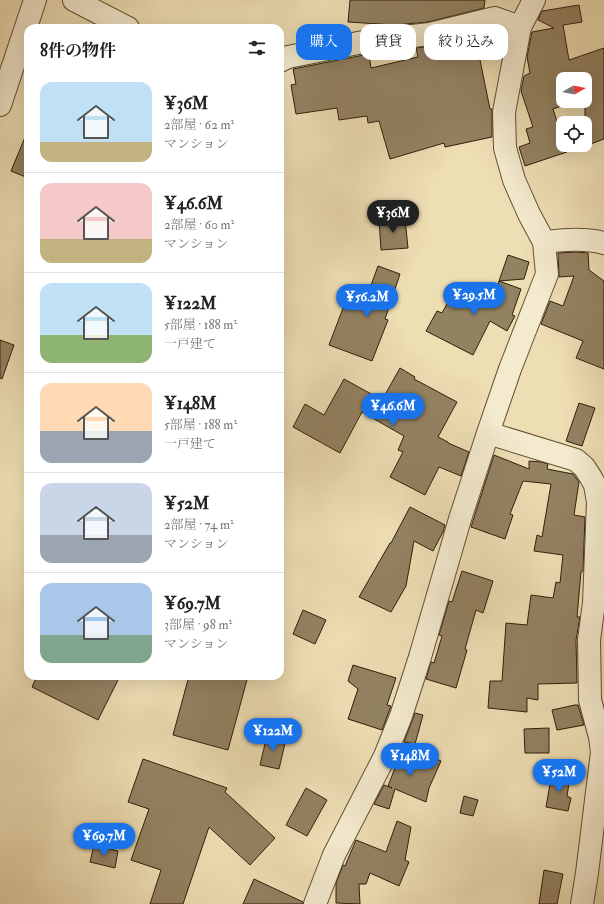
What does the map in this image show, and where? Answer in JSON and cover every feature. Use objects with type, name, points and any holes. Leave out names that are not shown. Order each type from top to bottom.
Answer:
[{"type":"street","points":[[27,24],[35,0]]},
{"type":"street","points":[[74,0],[120,24]]},
{"type":"street","points":[[315,904],[334,856],[385,756],[401,716],[420,657],[460,519],[488,433],[510,369],[547,274],[544,242],[529,214],[514,180],[505,148],[504,112],[520,27],[534,0]]},
{"type":"street","points":[[284,59],[368,41],[430,34],[495,18],[520,27]]},
{"type":"street","points":[[0,105],[24,33]]},
{"type":"street","points":[[544,242],[562,240],[590,240],[604,243]]},
{"type":"street","points":[[488,433],[576,460],[584,467],[595,485],[598,502],[598,523],[594,603],[589,640],[590,700],[600,737],[602,752],[602,775],[582,904]]},
{"type":"building","points":[[350,0],[485,0],[484,8],[428,22],[379,24],[348,22]]},
{"type":"building","points":[[579,5],[582,22],[563,25],[569,60],[604,48],[604,139],[592,143],[592,116],[585,116],[585,108],[592,108],[592,72],[556,72],[556,108],[553,109],[556,119],[556,152],[567,152],[525,166],[519,147],[530,143],[526,129],[533,127],[521,91],[524,76],[530,73],[527,57],[532,32],[554,28],[538,20],[542,11]]},
{"type":"building","points":[[424,47],[424,60],[480,60],[490,109],[492,109],[492,137],[445,147],[444,143],[390,159],[379,121],[368,123],[367,116],[339,120],[337,108],[296,114],[291,85],[296,84],[293,69],[339,60],[352,60],[352,57],[360,56],[360,60],[370,60],[371,68],[405,60],[416,60],[416,57],[418,57],[416,48]]},
{"type":"building","points":[[24,140],[24,176],[11,171]]},
{"type":"building","points":[[405,218],[408,248],[381,250],[379,220]]},
{"type":"building","points":[[558,253],[588,253],[589,270],[604,281],[604,369],[576,358],[583,341],[541,324],[550,301],[563,306],[574,276],[559,277]]},
{"type":"building","points":[[508,255],[529,262],[524,279],[499,281]]},
{"type":"building","points":[[378,266],[400,274],[385,319],[388,320],[372,361],[329,345],[345,303],[362,310]]},
{"type":"building","points":[[499,281],[521,289],[512,315],[515,316],[507,331],[490,321],[473,355],[426,331],[437,311],[442,313],[458,284],[492,303]]},
{"type":"building","points":[[0,340],[14,345],[2,379],[0,378]]},
{"type":"building","points":[[400,368],[415,377],[414,379],[457,402],[438,437],[469,452],[461,476],[439,467],[425,495],[390,477],[403,452],[398,450],[404,436],[362,412],[340,453],[293,427],[305,404],[324,415],[344,379],[382,400]]},
{"type":"building","points":[[579,403],[595,408],[582,446],[566,441]]},
{"type":"building","points":[[494,455],[529,469],[529,461],[541,462],[548,464],[547,469],[573,474],[579,482],[574,515],[585,517],[583,571],[581,572],[577,617],[580,617],[576,640],[577,683],[538,684],[538,700],[527,698],[527,712],[488,708],[490,681],[502,681],[506,623],[527,625],[531,595],[553,598],[556,582],[560,583],[563,555],[534,551],[537,535],[542,537],[551,484],[523,481],[510,514],[513,515],[505,539],[471,527]]},
{"type":"building","points":[[410,507],[445,525],[433,551],[414,541],[406,586],[391,612],[359,597],[391,543]]},
{"type":"building","points":[[462,571],[493,581],[483,613],[476,610],[465,649],[467,650],[456,688],[426,679],[431,662],[434,663],[442,636],[439,635],[449,601],[452,602]]},
{"type":"building","points":[[303,610],[326,620],[315,644],[293,634]]},
{"type":"building","points":[[353,665],[396,678],[387,705],[391,706],[382,730],[348,719],[358,689],[348,681]]},
{"type":"building","points":[[35,680],[118,680],[98,720],[32,687]]},
{"type":"building","points":[[188,680],[247,680],[228,750],[173,735]]},
{"type":"building","points":[[578,705],[584,725],[557,730],[552,710]]},
{"type":"building","points":[[415,713],[423,715],[415,744],[404,742]]},
{"type":"building","points":[[549,728],[549,753],[525,753],[524,729]]},
{"type":"building","points":[[267,735],[286,739],[279,769],[260,765]]},
{"type":"building","points":[[404,745],[441,761],[429,788],[426,802],[395,789],[389,809],[374,804],[384,785],[392,788],[388,786]]},
{"type":"building","points":[[143,759],[227,788],[225,792],[275,838],[250,865],[209,827],[183,904],[150,904],[161,870],[131,860],[149,809],[128,802]]},
{"type":"building","points":[[552,773],[570,777],[567,796],[571,798],[568,811],[546,807]]},
{"type":"building","points":[[306,788],[327,800],[307,836],[286,825]]},
{"type":"building","points":[[464,796],[478,800],[473,816],[460,813]]},
{"type":"building","points":[[397,821],[411,827],[405,860],[409,862],[399,886],[370,873],[366,884],[359,884],[360,904],[336,903],[336,883],[343,865],[345,866],[356,840],[386,852]]},
{"type":"building","points":[[94,845],[118,851],[115,868],[90,862]]},
{"type":"building","points":[[544,870],[563,874],[557,904],[539,904]]},
{"type":"building","points":[[254,879],[303,902],[303,904],[243,904]]}]
